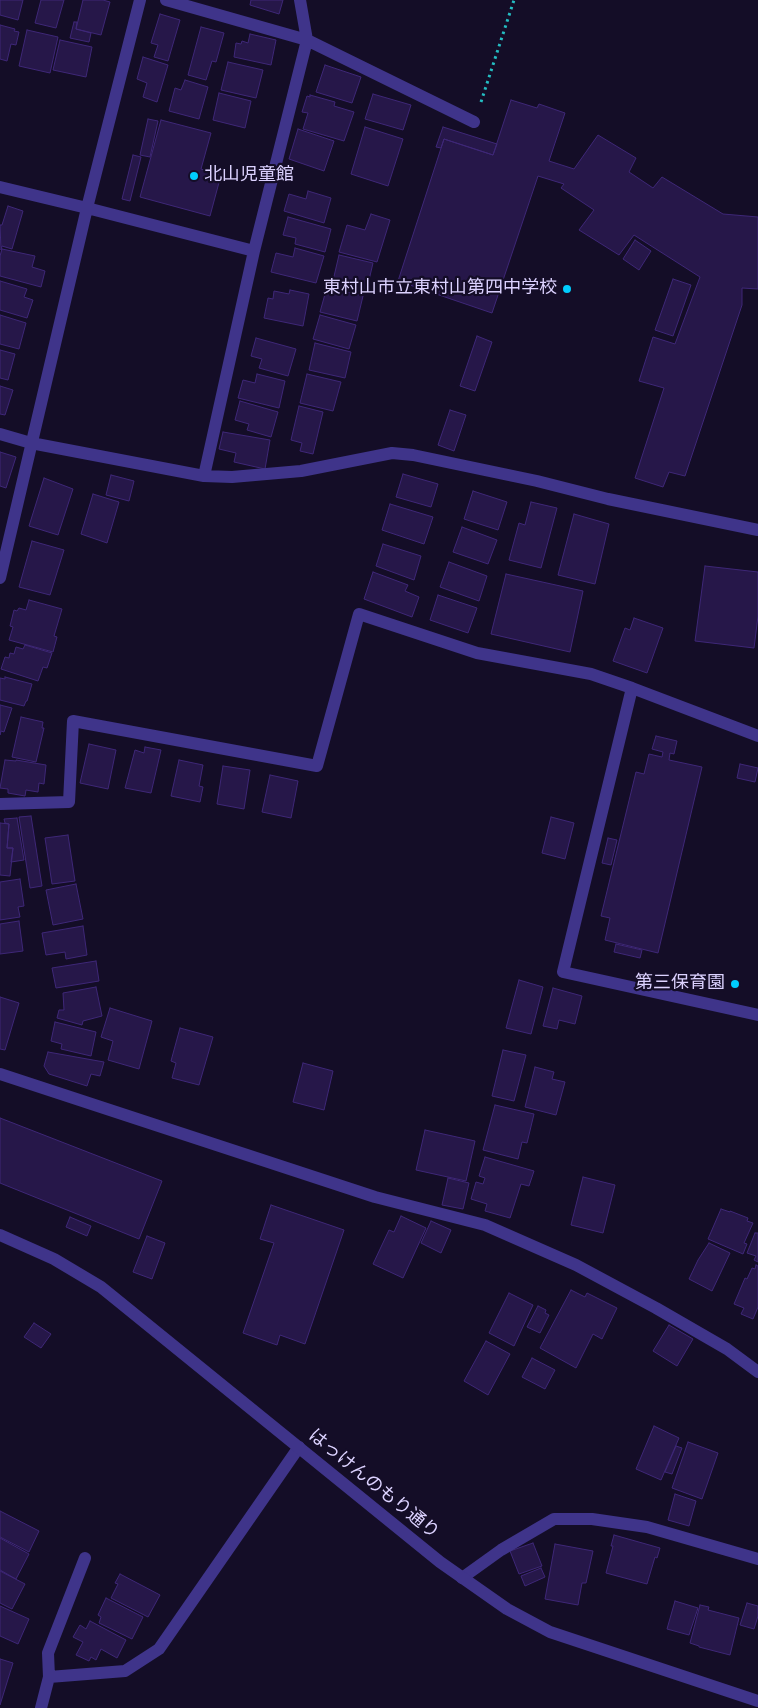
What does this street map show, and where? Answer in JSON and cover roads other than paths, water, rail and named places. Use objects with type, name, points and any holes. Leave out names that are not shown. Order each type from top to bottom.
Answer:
[{"type":"street","points":[[0,578],[87,208],[140,0]]},
{"type":"street","points":[[166,0],[307,40],[474,122]]},
{"type":"street","points":[[204,476],[254,251],[307,40],[300,0]]},
{"type":"street","points":[[0,187],[254,251]]},
{"type":"street","points":[[0,434],[31,443],[204,476],[264,476],[392,454],[413,455],[538,481],[608,499],[758,530]]},
{"type":"street","points":[[0,804],[69,802],[73,721],[317,766],[358,614],[477,653],[591,674],[758,736]]},
{"type":"street","points":[[632,688],[563,972],[758,1015]]},
{"type":"street","points":[[0,1074],[375,1197],[485,1225],[576,1265],[656,1308],[727,1349],[758,1372]]},
{"type":"street","name":"はっけんのもり通り","points":[[0,1235],[54,1260],[102,1287],[433,1556],[507,1609],[550,1632],[758,1702]]},
{"type":"street","points":[[50,1677],[125,1671],[159,1649],[299,1447]]},
{"type":"street","points":[[462,1578],[501,1550],[554,1519],[592,1519],[647,1527],[758,1559]]},
{"type":"street","points":[[41,1708],[50,1677],[48,1652],[85,1558]]},
{"type":"place","name":"北山児童館","points":[[194,176]]},
{"type":"place","name":"東村山市立東村山第四中学校","points":[[567,289]]},
{"type":"place","name":"第三保育園","points":[[735,984]]}]
